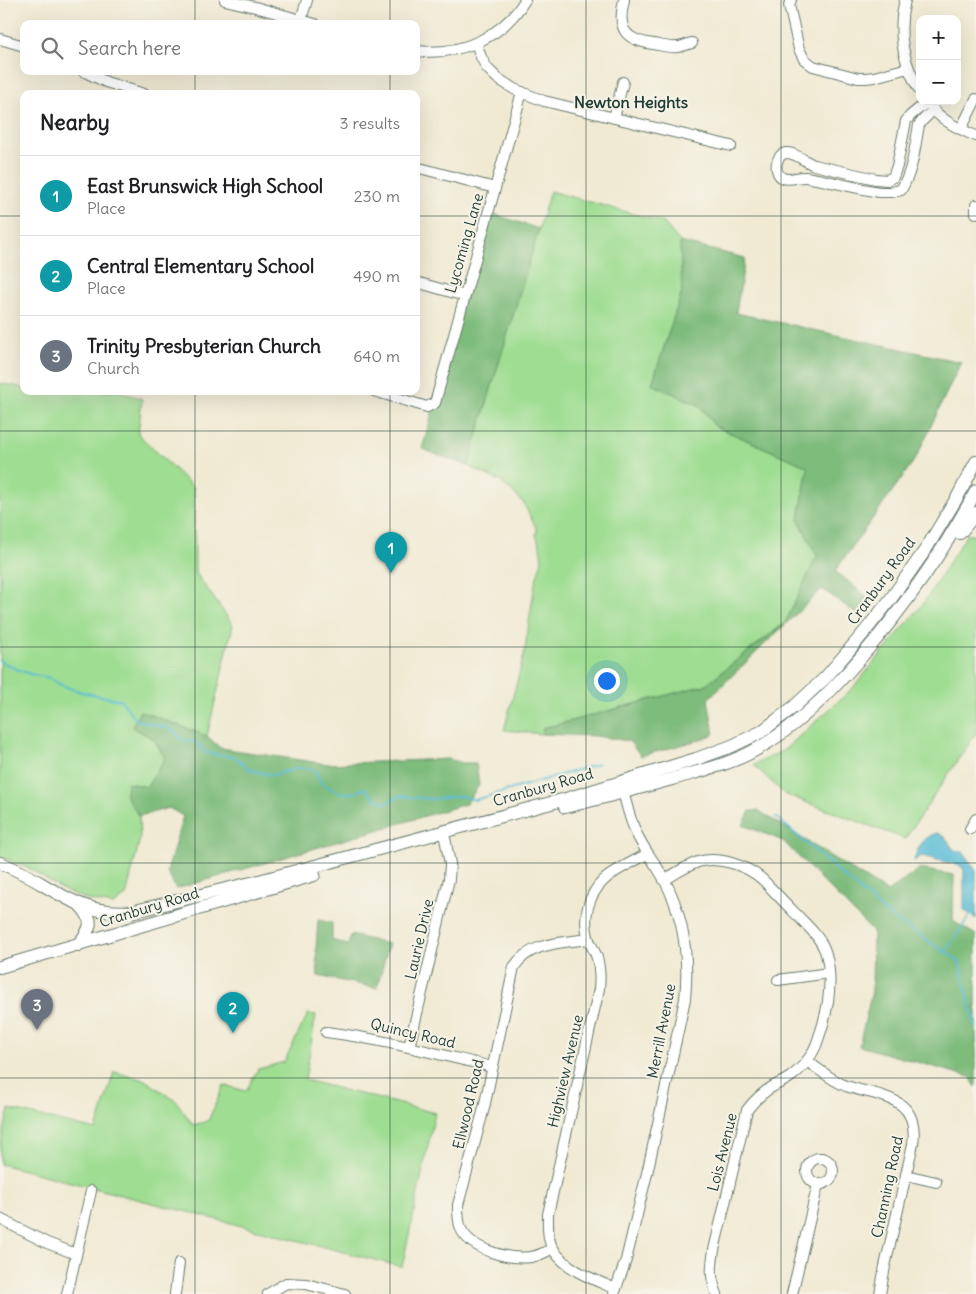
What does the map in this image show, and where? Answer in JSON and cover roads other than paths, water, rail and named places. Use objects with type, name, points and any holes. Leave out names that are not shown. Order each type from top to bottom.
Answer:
[{"type":"main road","name":"Cranbury Road","points":[[0,967],[622,787],[732,746],[761,732],[795,706],[826,677],[890,600],[926,549],[976,462]]},
{"type":"main road","points":[[958,496],[976,478]]},
{"type":"main road","name":"Cranbury Road","points":[[0,863],[26,874],[79,904],[98,910],[131,912],[256,882],[557,801],[716,767],[757,750],[793,725],[837,685],[889,624],[925,576],[976,492]]},
{"type":"main road","points":[[925,576],[976,513]]},
{"type":"main road","points":[[78,945],[90,927],[90,919],[87,912],[79,904]]},
{"type":"street","points":[[225,0],[301,20],[307,0]]},
{"type":"street","points":[[420,52],[450,51],[476,43],[501,28],[517,12],[525,0]]},
{"type":"street","points":[[624,0],[621,22],[626,32],[634,40],[676,48],[692,43]]},
{"type":"street","points":[[791,0],[789,4],[799,49],[804,59],[813,66],[858,78],[874,77],[908,68]]},
{"type":"street","points":[[905,0],[902,14],[903,50],[908,68],[916,83]]},
{"type":"street","points":[[0,38],[20,45]]},
{"type":"street","points":[[476,43],[481,57],[492,73],[508,86],[544,101],[731,146]]},
{"type":"street","points":[[91,75],[131,90]]},
{"type":"street","points":[[614,118],[623,82]]},
{"type":"street","name":"Lycoming Lane","points":[[387,395],[427,407],[435,403],[522,92]]},
{"type":"street","points":[[961,129],[976,99]]},
{"type":"street","points":[[927,105],[910,116],[906,121],[897,166],[893,177],[887,180],[814,165],[787,153],[782,154],[778,159],[776,170],[784,178],[804,177],[879,192],[901,190],[907,181],[919,125],[929,105]]},
{"type":"street","points":[[930,105],[961,129],[976,136]]},
{"type":"street","points":[[420,168],[495,188]]},
{"type":"street","points":[[889,179],[896,191]]},
{"type":"street","points":[[976,204],[976,213]]},
{"type":"street","points":[[420,283],[465,296]]},
{"type":"street","name":"Merrill Avenue","points":[[615,1292],[626,1260],[648,1170],[685,1000],[686,965],[685,944],[678,914],[664,880],[647,854],[635,830],[622,787]]},
{"type":"street","points":[[970,829],[976,819]]},
{"type":"street","name":"Laurie Drive","points":[[409,1047],[448,879],[450,864],[445,838]]},
{"type":"street","name":"Highview Avenue","points":[[553,1248],[548,1226],[548,1214],[599,989],[600,974],[597,959],[588,939],[586,916],[590,902],[598,887],[610,875],[647,854]]},
{"type":"street","name":"Lois Avenue","points":[[664,880],[690,865],[713,860],[749,870],[761,878],[812,932],[825,951],[829,973],[830,995],[828,1004],[818,1040],[807,1061],[790,1077],[762,1094],[747,1110],[713,1257],[711,1270],[714,1288],[718,1294]]},
{"type":"street","name":"Ellwood Road","points":[[553,1248],[531,1257],[516,1257],[483,1249],[469,1240],[461,1228],[458,1205],[484,1108],[512,974],[518,961],[529,952],[546,945],[588,939]]},
{"type":"street","points":[[778,980],[829,973]]},
{"type":"street","name":"Quincy Road","points":[[326,1032],[347,1034],[409,1047],[492,1067]]},
{"type":"street","name":"Channing Road","points":[[807,1061],[824,1075],[846,1086],[889,1097],[902,1106],[912,1119],[914,1136],[880,1294]]},
{"type":"street","points":[[906,1175],[936,1182]]},
{"type":"street","points":[[792,1294],[818,1184]]},
{"type":"street","points":[[67,1294],[91,1191]]},
{"type":"street","points":[[0,1219],[47,1243],[76,1254]]},
{"type":"street","points":[[553,1248],[577,1271],[615,1292]]},
{"type":"street","points":[[175,1294],[179,1263]]},
{"type":"street","points":[[268,1294],[286,1283],[306,1284],[345,1294]]},
{"type":"water","points":[[937,833],[945,837],[954,850],[963,852],[976,871],[976,919],[964,910],[964,870],[961,866],[922,856],[914,861],[921,844],[928,837]]},
{"type":"waterway","points":[[0,661],[30,674],[50,678],[61,685],[81,692],[121,700],[136,720],[172,729],[182,740],[195,741],[206,753],[235,757],[250,770],[272,775],[299,768],[315,770],[321,783],[340,793],[355,793],[365,788],[374,798],[386,803],[400,796],[432,799],[462,796],[475,800],[598,764]]},
{"type":"waterway","points":[[776,817],[887,914],[959,961],[976,1028]]},
{"type":"waterway","points":[[945,952],[970,915]]},
{"type":"place","name":"East Brunswick High School","points":[[391,573]]},
{"type":"place","name":"Trinity Presbyterian Church","points":[[37,1030]]},
{"type":"place","name":"Central Elementary School","points":[[233,1033]]},
{"type":"district","name":"Newton Heights","points":[[631,102]]}]
